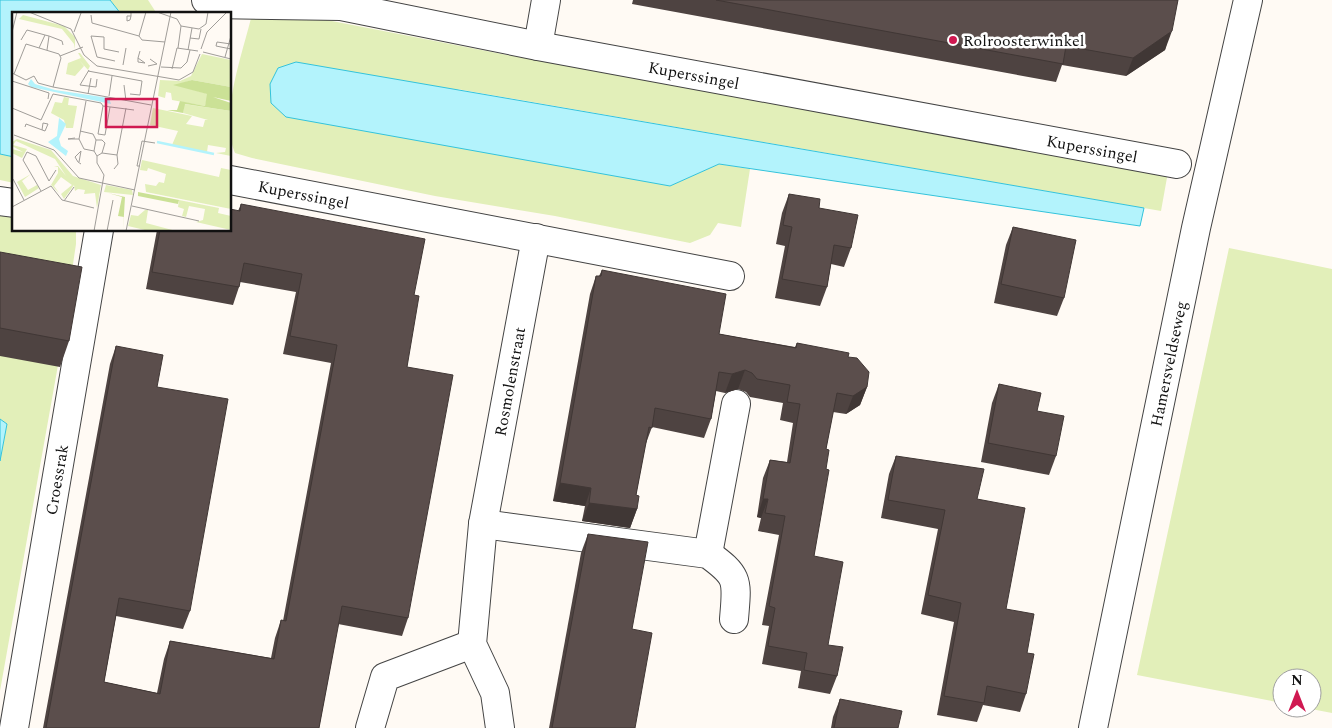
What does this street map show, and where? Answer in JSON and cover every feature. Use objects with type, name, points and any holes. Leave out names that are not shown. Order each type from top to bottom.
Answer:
[{"type":"street","points":[[538,46],[546,0]]},
{"type":"street","name":"Hamersveldseweg","points":[[1093,728],[1196,228],[1248,0]]},
{"type":"street","name":"Kuperssingel","points":[[209,6],[341,6],[538,46],[1177,164]]},
{"type":"street","name":"Kuperssingel","points":[[231,180],[730,276]]},
{"type":"street","name":"Croessrak","points":[[14,728],[99,231]]},
{"type":"street","name":"Rosmolenstraat","points":[[472,644],[483,524],[536,238]]},
{"type":"street","points":[[708,554],[736,404]]},
{"type":"street","points":[[483,524],[708,554],[727,568],[736,583],[734,618]]},
{"type":"street","points":[[370,728],[385,677],[472,644],[495,693],[500,728]]},
{"type":"green space","points":[[110,0],[148,0],[156,12],[119,12]]},
{"type":"green space","points":[[270,9],[502,54],[1168,172],[1161,211],[457,89],[670,186],[719,164],[750,169],[741,227],[718,223],[710,235],[690,243],[555,216],[435,196],[252,158],[235,153],[231,138],[231,103],[238,65],[252,14]]},
{"type":"green space","points":[[0,154],[12,157],[12,183],[0,180]]},
{"type":"green space","points":[[0,209],[12,211],[12,231],[76,231],[76,244],[58,365],[0,691],[0,461],[7,424],[0,419]]},
{"type":"green space","points":[[1229,248],[1332,269],[1332,713],[1322,711],[1322,668],[1272,668],[1272,701],[1137,675]]},
{"type":"water","points":[[0,0],[110,0],[119,12],[12,12],[12,157],[0,154]]},
{"type":"water","points":[[296,62],[1144,208],[1140,226],[719,164],[670,186],[286,117],[271,103],[270,84],[278,68]]},
{"type":"water","points":[[0,419],[7,424],[0,461]]},
{"type":"building","points":[[716,0],[1178,0],[1172,31],[1133,58],[1066,46],[1063,64]]},
{"type":"building","points":[[789,194],[820,199],[819,208],[858,215],[851,248],[834,245],[827,287],[782,279],[792,227],[783,225]]},
{"type":"building","points":[[241,204],[425,239],[414,295],[419,296],[407,367],[453,375],[408,618],[342,606],[319,728],[46,728],[116,346],[163,355],[157,387],[228,399],[190,611],[119,598],[104,682],[160,694],[170,641],[274,659],[281,620],[286,621],[337,345],[290,336],[302,274],[244,263],[239,287],[152,272],[160,231],[231,231],[231,209],[240,211]]},
{"type":"building","points":[[1013,227],[1076,240],[1064,298],[1001,284]]},
{"type":"building","points":[[0,252],[82,267],[69,341],[0,328]]},
{"type":"building","points":[[602,270],[726,294],[719,334],[796,348],[797,343],[849,353],[848,357],[857,358],[869,372],[867,387],[853,396],[837,393],[826,449],[829,450],[826,469],[829,470],[814,556],[843,562],[828,645],[843,647],[837,676],[804,670],[807,653],[768,646],[775,608],[769,606],[785,516],[765,513],[768,499],[763,499],[770,460],[790,463],[800,404],[787,402],[790,385],[757,379],[752,373],[745,370],[732,374],[719,372],[711,419],[655,408],[652,428],[649,427],[636,495],[639,496],[637,509],[589,503],[591,488],[560,483],[596,276],[601,276]]},
{"type":"building","points":[[999,384],[1041,393],[1037,411],[1064,416],[1056,456],[988,443]]},
{"type":"building","points":[[896,456],[984,469],[977,499],[1025,508],[1006,609],[1034,614],[1027,653],[1034,654],[1026,694],[987,686],[984,703],[944,696],[961,603],[928,595],[945,510],[888,500]]},
{"type":"building","points":[[588,534],[648,542],[632,629],[652,633],[635,728],[552,728]]},
{"type":"building","points":[[840,699],[902,711],[898,728],[834,728]]},
{"type":"place","name":"Rolroosterwinkel","points":[[953,40]]}]
